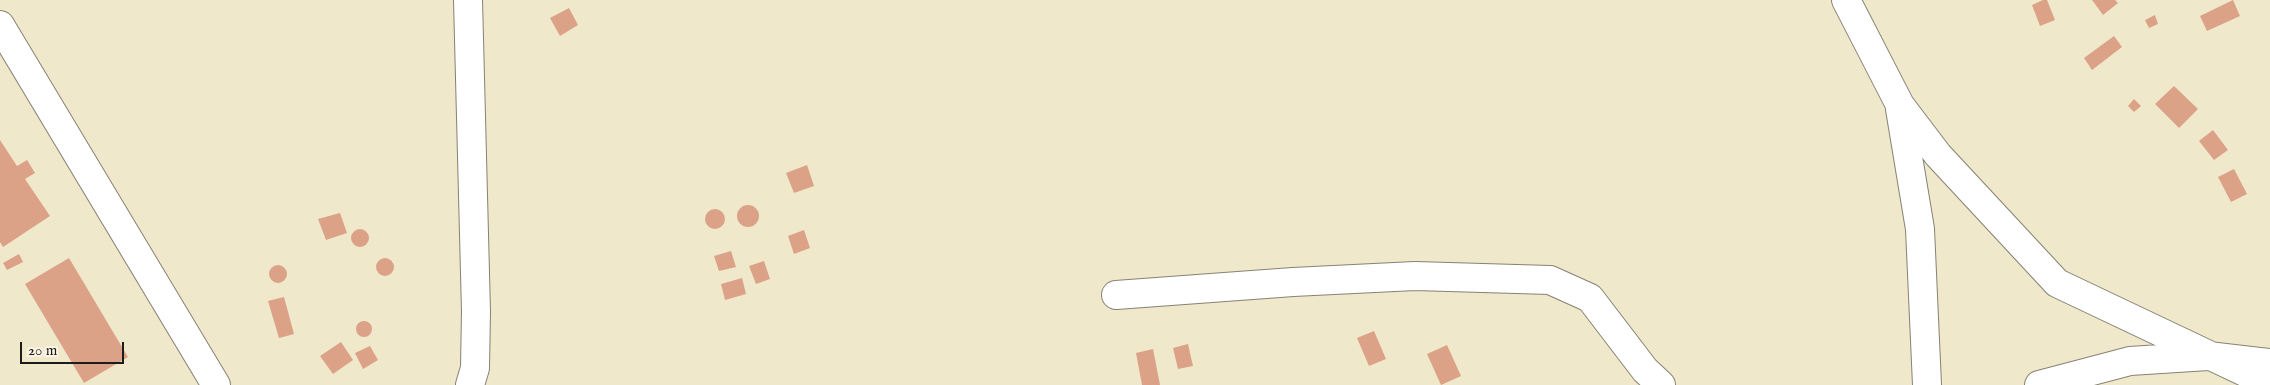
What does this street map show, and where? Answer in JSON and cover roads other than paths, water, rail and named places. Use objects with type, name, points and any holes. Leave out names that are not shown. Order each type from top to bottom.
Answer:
[{"type":"street","points":[[468,0],[476,312],[474,368],[470,385]]},
{"type":"street","points":[[1846,0],[1900,105],[1938,155],[2057,282],[2208,356],[2270,384]]},
{"type":"street","points":[[0,24],[216,385]]},
{"type":"street","points":[[1900,105],[1920,228],[1928,385]]},
{"type":"street","points":[[1116,295],[1293,282],[1415,276],[1550,280],[1590,298],[1645,370],[1661,385]]},
{"type":"street","points":[[2039,385],[2130,361],[2208,356],[2270,363]]}]
